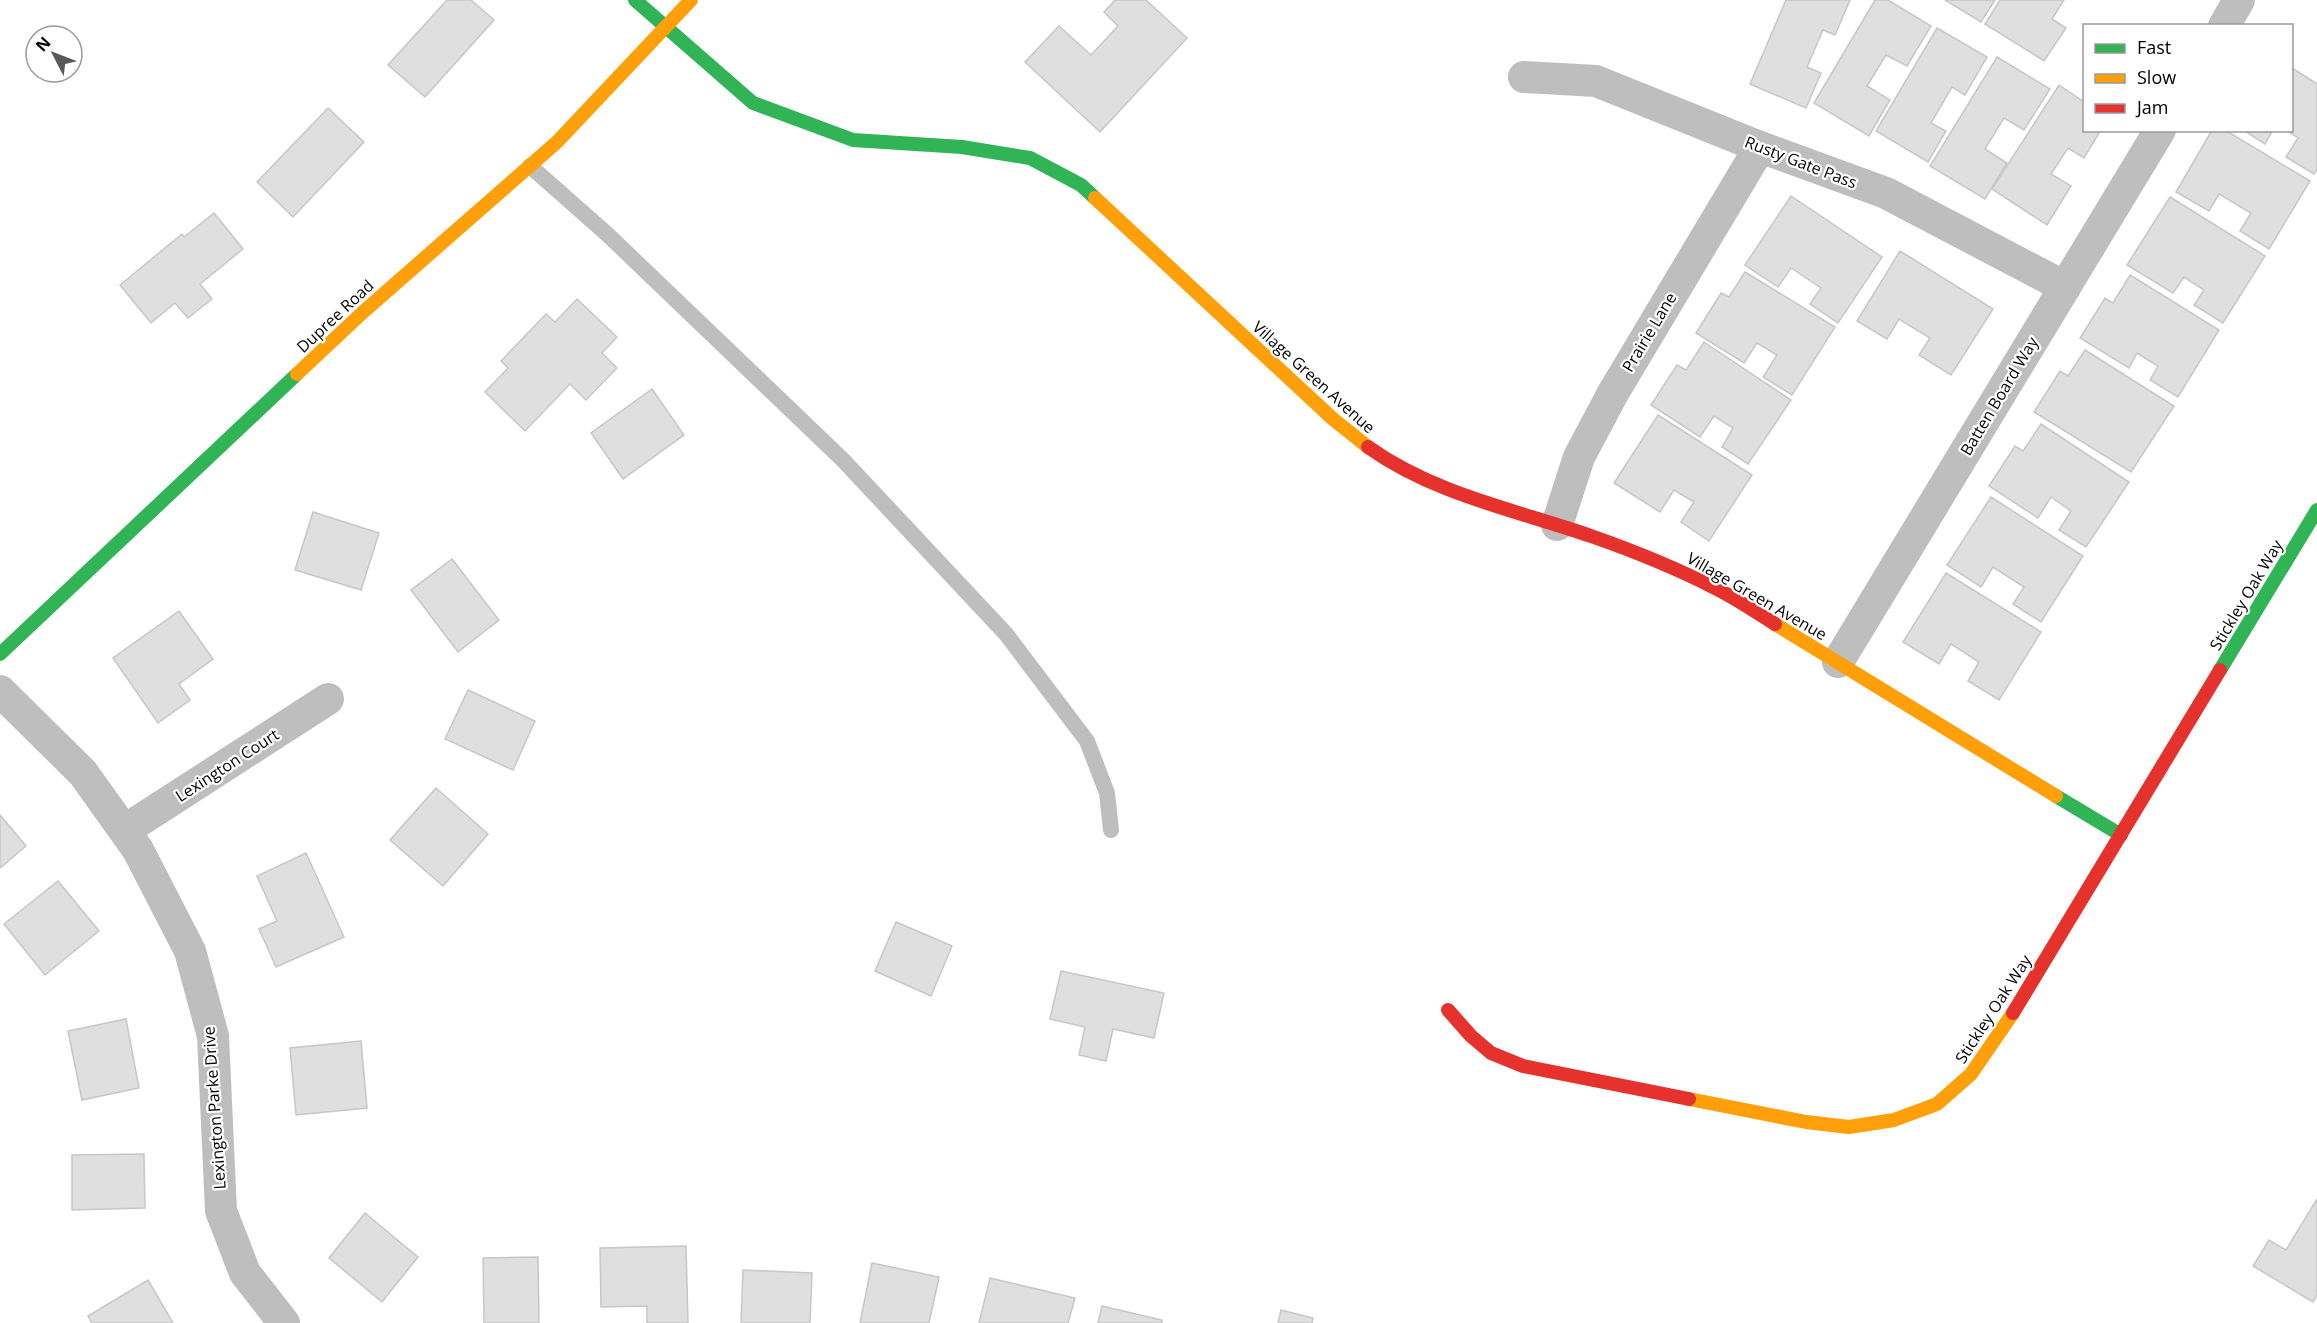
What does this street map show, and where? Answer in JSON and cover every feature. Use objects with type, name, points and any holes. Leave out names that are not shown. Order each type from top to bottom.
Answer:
[{"type":"street","name":"Village Green Avenue","points":[[635,0],[753,103],[853,140],[962,147],[1030,158],[1081,185],[1333,419],[1370,449],[1409,473],[1449,490],[1625,547],[1677,568],[1719,590],[2121,835]]},
{"type":"street","name":"Dupree Road","points":[[0,654],[362,313],[557,142],[691,0]]},
{"type":"street","points":[[2225,24],[2239,0]]},
{"type":"street","name":"Rusty Gate Pass","points":[[1524,77],[1596,81],[1760,147],[1886,193],[2065,287]]},
{"type":"street","name":"Batten Board Way","points":[[1838,662],[2159,132]]},
{"type":"street","name":"Prairie Lane","points":[[1557,525],[1579,457],[1613,393],[1760,147]]},
{"type":"street","name":"Stickley Oak Way","points":[[1448,1010],[1471,1036],[1491,1053],[1523,1066],[1806,1122],[1849,1126],[1894,1120],[1937,1104],[1971,1074],[2000,1036],[2317,510]]},
{"type":"street","name":"Lexington Parke Drive","points":[[0,691],[83,773],[125,830],[138,850],[190,951],[213,1036],[221,1211],[245,1273],[284,1323]]},
{"type":"street","name":"Lexington Court","points":[[125,830],[328,699]]},
{"type":"lane","points":[[530,166],[607,234],[843,460],[1006,634],[1087,741],[1107,793],[1111,830]]},
{"type":"building","points":[[447,0],[471,0],[494,20],[425,97],[388,65]]},
{"type":"building","points":[[1115,0],[1146,0],[1187,38],[1100,132],[1025,62],[1059,26],[1091,55],[1118,26],[1104,12]]},
{"type":"building","points":[[1786,0],[1850,0],[1835,35],[1823,30],[1807,67],[1821,73],[1806,108],[1750,84]]},
{"type":"building","points":[[1875,0],[1888,0],[1931,26],[1907,66],[1886,55],[1867,86],[1890,100],[1869,136],[1814,103]]},
{"type":"building","points":[[1945,0],[1995,0],[1981,22]]},
{"type":"building","points":[[2000,0],[2064,0],[2052,19],[2066,28],[2044,61],[1985,24]]},
{"type":"building","points":[[1937,28],[1987,57],[1965,95],[1952,87],[1931,123],[1946,131],[1928,162],[1876,131]]},
{"type":"building","points":[[1997,57],[2050,89],[2024,130],[2004,118],[1985,149],[2007,163],[1985,199],[1930,166]]},
{"type":"building","points":[[2293,69],[2317,84],[2317,169],[2314,174],[2286,157],[2298,138],[2289,132],[2293,132]]},
{"type":"building","points":[[2059,85],[2083,101],[2083,132],[2100,132],[2084,158],[2068,148],[2051,174],[2071,186],[2047,225],[1992,189]]},
{"type":"building","points":[[328,108],[364,142],[293,217],[257,182]]},
{"type":"building","points":[[2211,132],[2228,132],[2310,181],[2269,249],[2240,231],[2251,213],[2219,194],[2209,211],[2176,192]]},
{"type":"building","points":[[2246,132],[2272,132],[2265,144]]},
{"type":"building","points":[[1791,196],[1882,257],[1838,323],[1810,304],[1821,288],[1791,268],[1778,287],[1745,265]]},
{"type":"building","points":[[2170,197],[2265,256],[2223,323],[2194,305],[2204,290],[2184,277],[2173,293],[2127,265]]},
{"type":"building","points":[[214,213],[243,249],[200,284],[212,299],[188,318],[175,303],[151,323],[120,285],[182,234],[184,237]]},
{"type":"building","points":[[1900,251],[1993,309],[1951,375],[1919,355],[1930,338],[1899,319],[1887,339],[1857,321]]},
{"type":"building","points":[[1745,272],[1835,327],[1792,395],[1763,377],[1777,355],[1757,343],[1744,363],[1696,333],[1721,293],[1729,297]]},
{"type":"building","points":[[2130,275],[2219,330],[2178,397],[2150,380],[2158,366],[2137,353],[2129,368],[2080,338],[2105,298],[2113,303]]},
{"type":"building","points":[[577,299],[617,337],[602,353],[617,368],[586,400],[570,384],[525,431],[485,392],[508,368],[501,361],[546,314],[555,322]]},
{"type":"building","points":[[1704,342],[1791,400],[1748,464],[1722,447],[1733,428],[1714,416],[1700,437],[1651,405],[1677,365],[1686,370]]},
{"type":"building","points":[[2085,350],[2174,406],[2131,472],[2034,412],[2060,371],[2068,376]]},
{"type":"building","points":[[652,389],[684,435],[623,479],[591,433]]},
{"type":"building","points":[[1658,415],[1752,475],[1709,541],[1681,522],[1694,502],[1674,490],[1660,512],[1614,483]]},
{"type":"building","points":[[2041,424],[2129,482],[2086,547],[2059,530],[2071,511],[2051,497],[2038,518],[1989,486],[2015,446],[2023,451]]},
{"type":"building","points":[[1991,497],[2083,556],[2041,622],[2013,604],[2024,587],[1993,567],[1981,587],[1947,565]]},
{"type":"building","points":[[313,512],[379,533],[361,590],[295,570]]},
{"type":"building","points":[[452,559],[499,620],[458,652],[411,590]]},
{"type":"building","points":[[1946,573],[2041,632],[1999,700],[1968,681],[1979,662],[1951,644],[1939,664],[1903,642]]},
{"type":"building","points":[[179,611],[213,659],[179,684],[190,700],[158,723],[113,658]]},
{"type":"building","points":[[468,690],[535,721],[513,770],[445,739]]},
{"type":"building","points":[[436,788],[488,834],[443,886],[390,840]]},
{"type":"building","points":[[0,815],[26,846],[0,868]]},
{"type":"building","points":[[306,853],[344,937],[276,967],[259,929],[277,921],[257,876]]},
{"type":"building","points":[[58,881],[99,931],[45,975],[4,924]]},
{"type":"building","points":[[896,922],[952,946],[931,996],[875,971]]},
{"type":"building","points":[[1061,971],[1164,993],[1154,1038],[1113,1029],[1106,1061],[1079,1055],[1085,1027],[1050,1019]]},
{"type":"building","points":[[126,1019],[139,1088],[82,1100],[68,1031]]},
{"type":"building","points":[[361,1041],[367,1108],[296,1115],[290,1048]]},
{"type":"building","points":[[144,1154],[145,1208],[72,1210],[72,1155]]},
{"type":"building","points":[[2317,1199],[2317,1295],[2313,1302],[2253,1266],[2269,1240],[2286,1250]]},
{"type":"building","points":[[365,1213],[418,1257],[382,1302],[329,1258]]},
{"type":"building","points":[[686,1246],[688,1323],[647,1323],[647,1306],[601,1307],[600,1248]]},
{"type":"building","points":[[538,1257],[539,1323],[484,1323],[483,1258]]},
{"type":"building","points":[[872,1263],[939,1277],[929,1323],[860,1323]]},
{"type":"building","points":[[743,1270],[812,1273],[810,1323],[741,1323]]},
{"type":"building","points":[[990,1278],[1075,1298],[1068,1323],[979,1323]]},
{"type":"building","points":[[148,1280],[173,1323],[92,1323],[88,1316]]},
{"type":"building","points":[[1102,1306],[1162,1320],[1162,1323],[1098,1323]]},
{"type":"building","points":[[1281,1310],[1313,1318],[1312,1323],[1278,1323]]},
{"type":"traffic: fast","points":[[635,0],[753,103],[853,140],[962,147],[1030,158],[1081,185],[1095,198]]},
{"type":"traffic: fast","points":[[0,654],[297,374]]},
{"type":"traffic: fast","points":[[2220,670],[2317,510]]},
{"type":"traffic: fast","points":[[2056,796],[2121,835]]},
{"type":"traffic: slow","points":[[297,374],[362,313],[557,142],[691,0]]},
{"type":"traffic: slow","points":[[1095,198],[1333,419],[1368,447]]},
{"type":"traffic: slow","points":[[1775,624],[2056,796]]},
{"type":"traffic: slow","points":[[1689,1099],[1806,1122],[1849,1127],[1894,1120],[1937,1104],[1971,1074],[2013,1013]]},
{"type":"traffic: jam","points":[[1368,447],[1394,463],[1448,489],[1591,536],[1670,567],[1702,581],[1775,624]]},
{"type":"traffic: jam","points":[[2013,1013],[2220,670]]},
{"type":"traffic: jam","points":[[1448,1010],[1471,1036],[1491,1053],[1523,1066],[1689,1099]]}]
